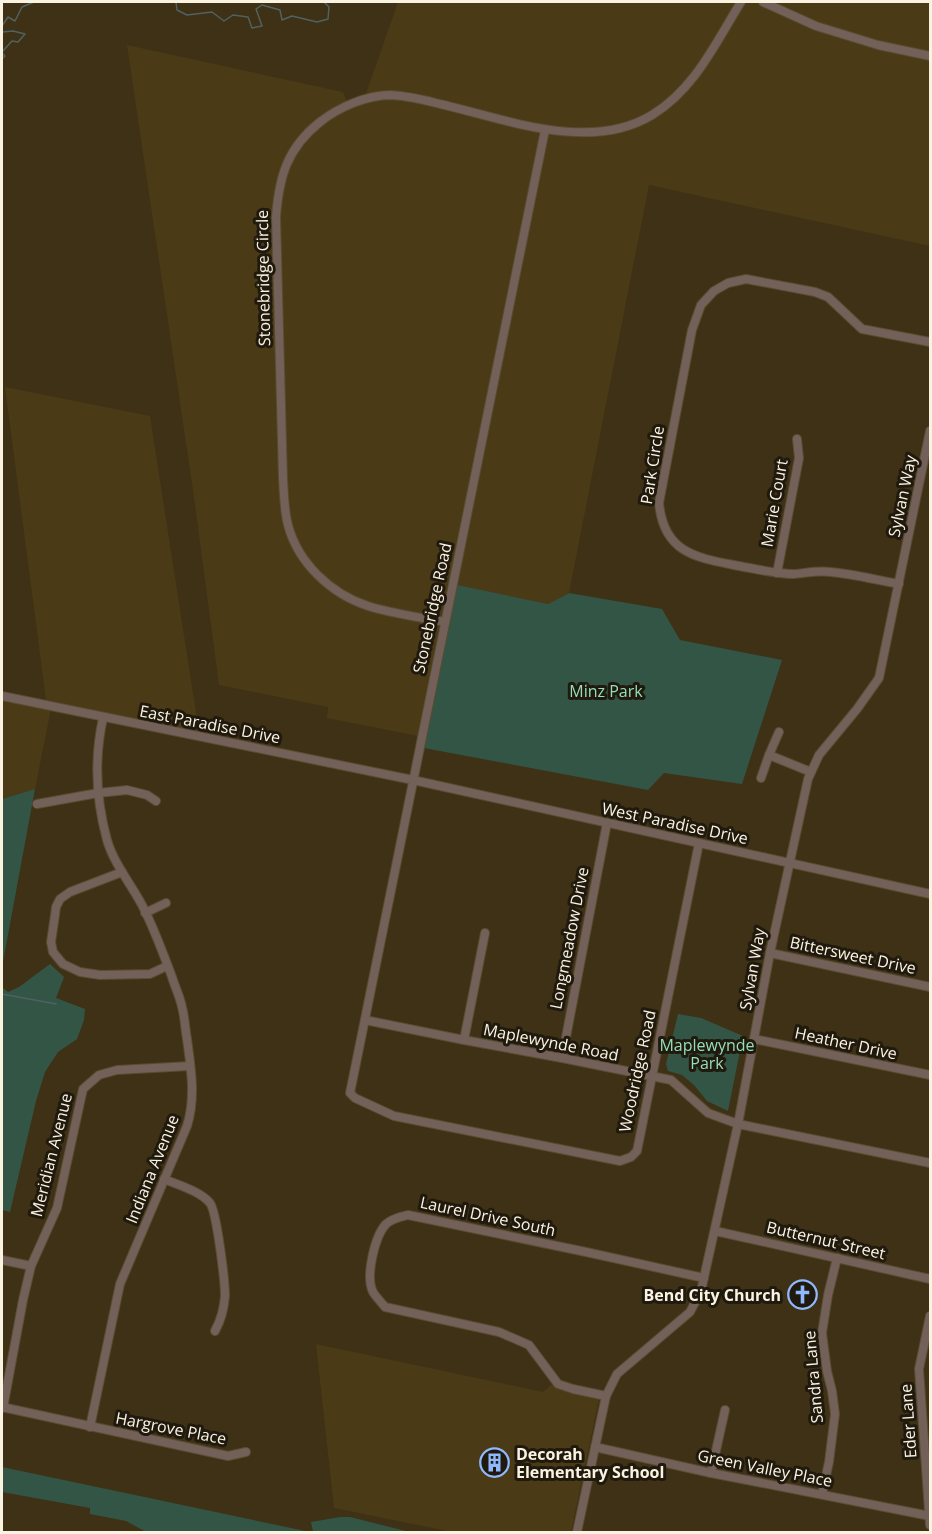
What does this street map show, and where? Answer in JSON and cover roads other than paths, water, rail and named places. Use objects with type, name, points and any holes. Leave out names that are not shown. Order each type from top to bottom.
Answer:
[{"type":"street","name":"Stonebridge Circle","points":[[445,622],[370,607],[339,593],[324,582],[307,564],[295,545],[286,517],[283,479],[276,217],[278,191],[292,154],[308,132],[341,108],[365,99],[390,95],[418,99],[545,130],[606,131],[631,124],[652,115],[675,98],[697,74],[741,2]]},
{"type":"street","points":[[764,2],[816,26],[878,45],[930,56]]},
{"type":"street","name":"Stonebridge Road","points":[[350,1093],[545,130]]},
{"type":"street","name":"Park Circle","points":[[899,584],[830,571],[777,573],[701,558],[686,552],[666,531],[660,519],[659,503],[692,330],[701,305],[714,291],[728,283],[746,279],[815,292],[828,297],[862,329],[930,342]]},
{"type":"street","name":"Sylvan Way","points":[[577,1533],[606,1396],[616,1374],[690,1312],[701,1291],[738,1124],[788,863],[808,780],[819,755],[879,678],[926,470],[930,431]]},
{"type":"street","name":"Marie Court","points":[[777,573],[799,458],[796,440]]},
{"type":"street","name":"East Paradise Drive","points":[[2,696],[413,780]]},
{"type":"street","name":"Indiana Avenue","points":[[90,1427],[120,1284],[187,1126],[192,1111],[193,1095],[182,1007],[158,940],[108,842],[98,793],[97,769],[103,718]]},
{"type":"street","points":[[761,778],[779,732]]},
{"type":"street","points":[[769,755],[811,772]]},
{"type":"street","name":"West Paradise Drive","points":[[413,780],[930,894]]},
{"type":"street","points":[[37,804],[127,790],[147,795],[156,801]]},
{"type":"street","name":"Longmeadow Drive","points":[[562,1058],[606,824]]},
{"type":"street","name":"Woodridge Road","points":[[350,1093],[394,1116],[620,1161],[631,1157],[637,1151],[699,843]]},
{"type":"street","points":[[122,872],[70,892],[60,899],[56,907],[51,942],[53,952],[63,964],[80,972],[100,975],[150,974],[167,966]]},
{"type":"street","points":[[145,913],[166,903]]},
{"type":"street","points":[[464,1040],[485,933]]},
{"type":"street","name":"Bittersweet Drive","points":[[770,952],[930,987]]},
{"type":"street","name":"Maplewynde Road","points":[[365,1020],[671,1080],[708,1113],[738,1124],[930,1163]]},
{"type":"street","name":"Heather Drive","points":[[754,1039],[930,1076]]},
{"type":"street","name":"Meridian Avenue","points":[[2,1408],[23,1300],[32,1266],[57,1208],[83,1089],[99,1075],[117,1070],[190,1066]]},
{"type":"street","points":[[164,1179],[198,1195],[210,1204],[216,1221],[225,1295],[221,1319],[215,1331]]},
{"type":"street","name":"Laurel Drive South","points":[[606,1396],[558,1384],[529,1345],[499,1332],[385,1307],[373,1292],[369,1276],[378,1234],[393,1218],[408,1215],[704,1278]]},
{"type":"street","name":"Butternut Street","points":[[715,1231],[930,1279]]},
{"type":"street","name":"Sandra Lane","points":[[822,1494],[835,1414],[822,1333],[837,1258]]},
{"type":"street","points":[[2,1260],[32,1266]]},
{"type":"street","name":"Eder Lane","points":[[930,1316],[919,1369],[930,1520]]},
{"type":"street","name":"Hargrove Place","points":[[2,1408],[228,1456],[246,1452]]},
{"type":"street","points":[[711,1473],[725,1410]]},
{"type":"street","name":"Green Valley Place","points":[[595,1447],[711,1473],[822,1494],[930,1520]]},
{"type":"waterway","points":[[2,26],[8,17],[15,21],[22,7],[34,2]]},
{"type":"waterway","points":[[176,2],[177,10],[187,15],[212,12],[224,21],[233,15],[248,17],[252,28],[262,26],[256,9],[262,5],[280,10],[282,20],[292,16],[317,22],[328,19],[329,7],[324,2]]},
{"type":"waterway","points":[[2,32],[13,31],[25,34],[18,42],[12,41],[2,52]]},
{"type":"waterway","points":[[2,53],[5,56],[2,59]]},
{"type":"waterway","points":[[2,994],[56,1004]]},
{"type":"place","name":"Bend City Church","points":[[802,1295]]},
{"type":"place","name":"Decorah Elementary School","points":[[495,1463]]},
{"type":"park label","name":"Minz Park","points":[[606,691]]},
{"type":"park label","name":"Maplewynde Park","points":[[707,1054]]}]
